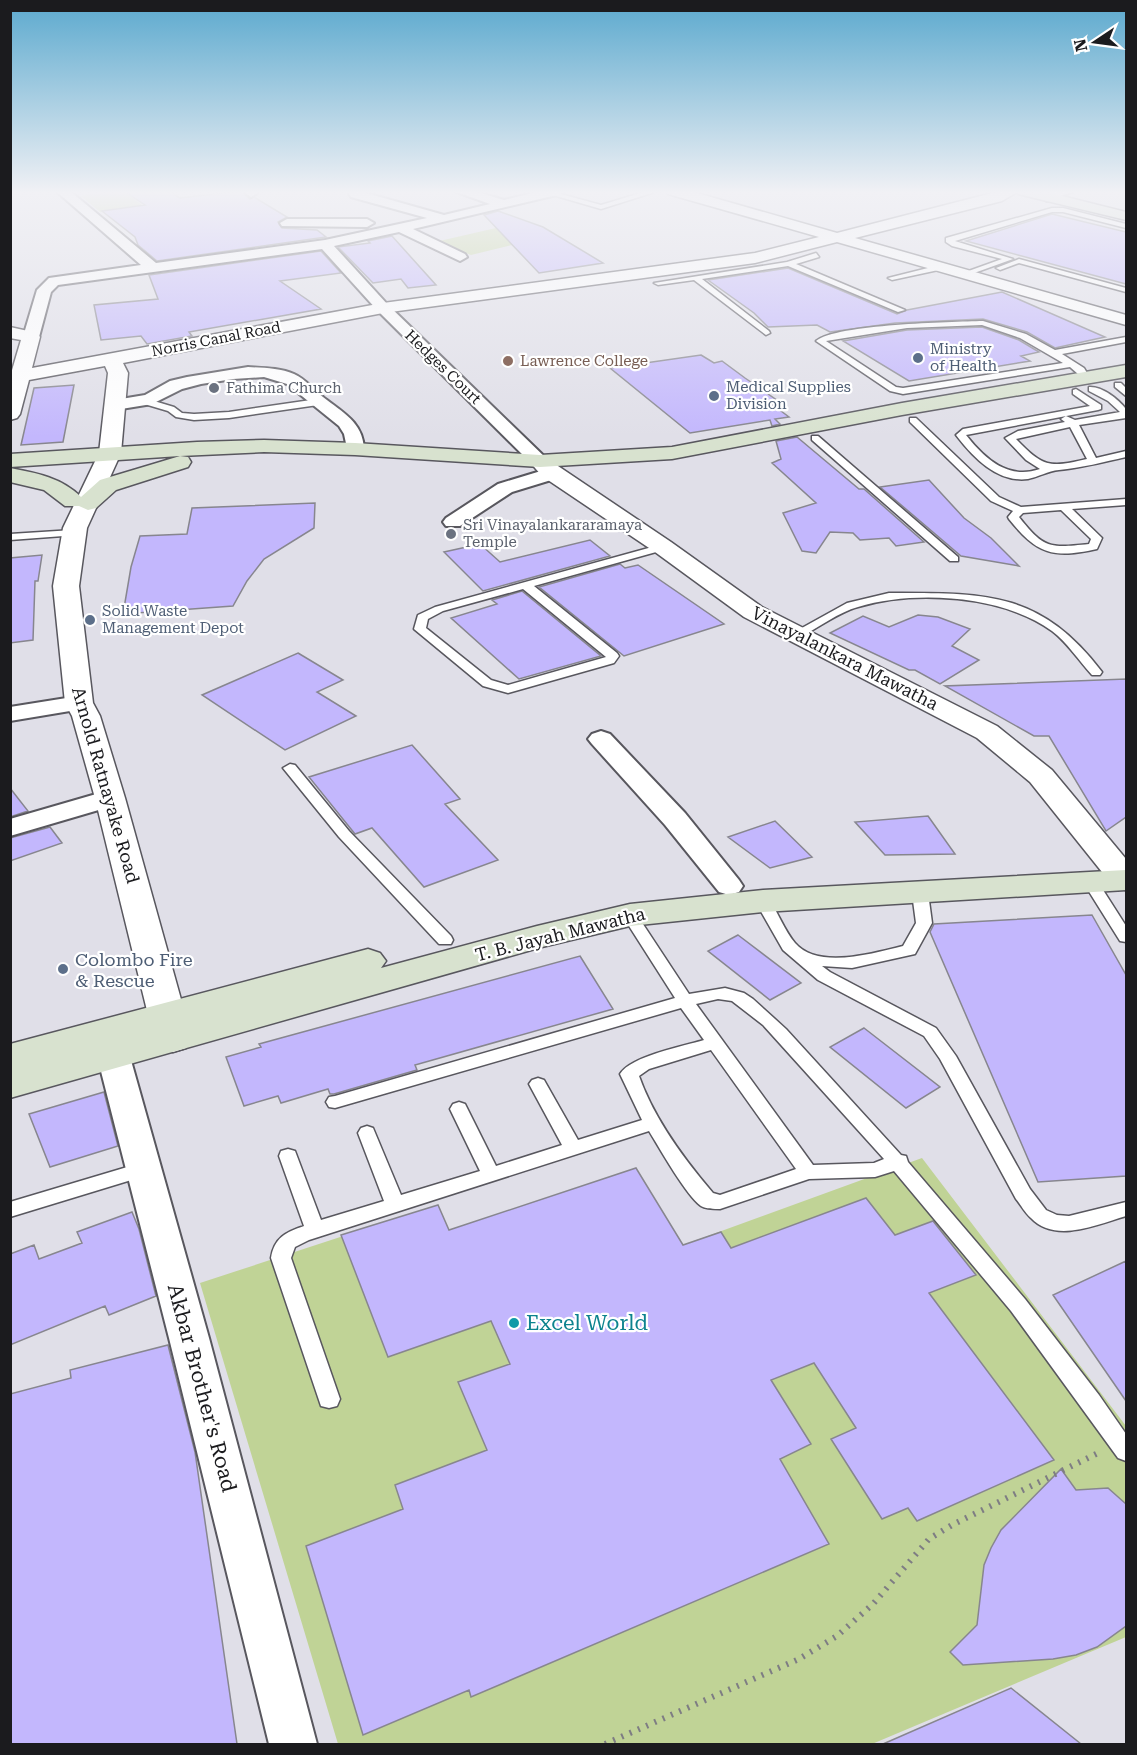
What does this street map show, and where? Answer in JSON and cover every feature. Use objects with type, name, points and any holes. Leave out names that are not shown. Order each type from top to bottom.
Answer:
[{"type":"main road","points":[[108,459],[287,456],[548,469],[680,464],[914,420],[1081,381]]},
{"type":"main road","points":[[10,473],[83,461],[264,446],[355,449],[548,469],[672,453],[902,409],[1081,381],[1124,383]]},
{"type":"main road","points":[[10,473],[50,483],[80,502],[108,485],[190,459]]},
{"type":"main road","points":[[10,460],[83,461]]},
{"type":"main road","name":"T. B. Jayah Mawatha","points":[[170,1028],[445,940],[607,901],[729,886],[1116,873]]},
{"type":"main road","name":"T. B. Jayah Mawatha","points":[[10,1084],[110,1044],[630,915],[763,901],[920,893],[1116,873]]},
{"type":"main road","name":"T. B. Jayah Mawatha","points":[[10,1058],[110,1044]]},
{"type":"street","points":[[10,414],[44,290],[54,281],[111,273]]},
{"type":"street","name":"Hedges Court","points":[[352,273],[390,314],[548,469]]},
{"type":"street","name":"Norris Canal Road","points":[[21,376],[188,357],[390,314],[658,273]]},
{"type":"street","name":"Norris Canal Road","points":[[390,314],[658,283],[715,273]]},
{"type":"street","points":[[960,273],[1126,320]]},
{"type":"street","points":[[10,332],[31,337]]},
{"type":"street","name":"Arnold Ratnayake Road","points":[[80,502],[108,459],[115,405],[115,366]]},
{"type":"street","points":[[115,405],[144,401],[158,396],[172,386],[202,378],[268,373],[290,378],[318,402],[336,412],[348,424],[356,442],[355,449]]},
{"type":"street","name":"Arnold Ratnayake Road","points":[[83,461],[80,502],[66,586],[79,703],[86,716],[110,798],[170,1028]]},
{"type":"street","points":[[453,522],[505,488],[548,469]]},
{"type":"street","name":"Vinayalankara Mawatha","points":[[548,469],[663,546],[753,612],[798,633],[987,732],[1041,776],[1116,873]]},
{"type":"street","points":[[10,714],[79,703]]},
{"type":"street","points":[[601,739],[675,819],[729,886]]},
{"type":"street","points":[[10,828],[110,798]]},
{"type":"street","name":"Akbar Brother's Road","points":[[110,1044],[189,1338],[293,1744]]},
{"type":"lane","points":[[658,283],[735,273]]},
{"type":"lane","points":[[814,273],[901,310]]},
{"type":"lane","points":[[892,278],[914,273]]},
{"type":"lane","points":[[970,276],[977,273]]},
{"type":"lane","points":[[970,276],[980,273]]},
{"type":"lane","points":[[1063,273],[1126,290]]},
{"type":"lane","points":[[698,279],[766,333]]},
{"type":"lane","points":[[1053,468],[1036,464],[1010,438],[1021,433],[1126,414],[1120,405],[1081,381],[903,391],[893,389],[820,341],[829,337],[907,326],[983,323],[1023,336],[1054,353],[1081,381],[1098,407],[963,432],[961,435],[989,464],[1010,475],[1025,476],[1053,468],[1126,454]]},
{"type":"lane","points":[[1054,353],[1126,340]]},
{"type":"lane","points":[[144,401],[171,409],[179,415],[194,417],[229,415],[318,402]]},
{"type":"lane","points":[[1058,414],[1073,423],[1093,461]]},
{"type":"lane","points":[[914,420],[995,499],[1020,510],[1126,502]]},
{"type":"lane","points":[[815,438],[954,559]]},
{"type":"lane","points":[[1020,510],[1013,517],[1034,543],[1051,550],[1093,547],[1097,538],[1064,507]]},
{"type":"lane","points":[[10,537],[74,531]]},
{"type":"lane","points":[[525,585],[613,656],[610,660],[508,689],[487,683],[420,629],[422,617],[439,609],[663,546]]},
{"type":"lane","points":[[798,633],[851,605],[889,596],[968,596],[1020,608],[1057,629],[1096,672]]},
{"type":"lane","points":[[290,768],[344,834],[445,940]]},
{"type":"lane","points":[[1116,873],[1124,929]]},
{"type":"lane","points":[[805,959],[852,963],[909,950],[924,923],[920,893]]},
{"type":"lane","points":[[763,901],[789,946],[824,976],[930,1032],[947,1056],[1023,1194],[1039,1215],[1054,1222],[1069,1224],[1126,1209]]},
{"type":"lane","points":[[630,915],[685,1001],[808,1172]]},
{"type":"lane","points":[[335,1102],[685,1001],[726,993],[748,1004],[899,1161],[1025,1313],[1124,1446]]},
{"type":"lane","points":[[715,1043],[643,1065],[629,1074],[632,1086],[654,1123],[702,1194],[713,1202],[720,1202],[808,1172],[875,1170],[899,1161]]},
{"type":"lane","points":[[537,1084],[573,1148]]},
{"type":"lane","points":[[459,1109],[491,1175]]},
{"type":"lane","points":[[329,1399],[281,1258],[285,1244],[293,1237],[654,1123]]},
{"type":"lane","points":[[367,1133],[395,1205]]},
{"type":"lane","points":[[288,1156],[315,1230]]},
{"type":"lane","points":[[10,1210],[144,1169]]},
{"type":"path","points":[[605,1744],[799,1659],[837,1636],[873,1604],[929,1539],[952,1525],[1124,1446]]},
{"type":"green space","name":"Excel World","points":[[922,1158],[1126,1426],[1126,1637],[872,1744],[338,1744],[200,1283],[438,1205],[449,1230],[636,1168],[683,1245]]},
{"type":"building","points":[[164,273],[341,273],[280,281],[321,309],[189,332],[192,336],[147,344],[141,336],[101,340],[94,305],[158,299],[149,275]]},
{"type":"building","points":[[363,273],[425,273],[436,285],[408,288],[401,279],[373,283]]},
{"type":"building","points":[[755,273],[800,273],[897,314],[907,310],[1002,292],[1105,337],[1055,348],[1027,332],[983,319],[895,323],[830,332],[817,325],[768,327],[754,313],[708,280]]},
{"type":"building","points":[[1085,273],[1126,273],[1126,284]]},
{"type":"building","points":[[982,327],[1019,340],[1039,352],[1021,356],[1030,361],[909,381],[843,341],[907,330]]},
{"type":"building","points":[[701,355],[714,363],[722,361],[781,403],[773,405],[789,417],[775,419],[780,424],[772,426],[770,420],[690,433],[610,368]]},
{"type":"building","points":[[74,385],[63,442],[21,445],[34,388]]},
{"type":"building","points":[[797,437],[859,489],[864,489],[924,542],[896,546],[889,538],[860,540],[853,533],[830,532],[816,553],[802,551],[783,513],[816,503],[772,463],[781,459],[776,441]]},
{"type":"building","points":[[929,480],[964,518],[991,538],[1019,566],[961,556],[880,487]]},
{"type":"building","points":[[315,503],[314,528],[264,559],[247,581],[233,606],[123,614],[131,567],[140,536],[187,534],[192,508]]},
{"type":"building","points":[[590,540],[610,556],[483,591],[444,552],[480,544],[500,562]]},
{"type":"building","points":[[42,555],[38,581],[35,581],[33,640],[10,643],[10,558]]},
{"type":"building","points":[[620,564],[625,568],[638,565],[724,624],[624,656],[539,587]]},
{"type":"building","points":[[522,591],[601,656],[519,679],[451,618],[497,604],[492,600]]},
{"type":"building","points":[[918,615],[938,617],[970,629],[952,646],[979,660],[940,684],[915,670],[909,670],[830,633],[863,616],[889,627]]},
{"type":"building","points":[[298,653],[343,680],[317,692],[356,716],[285,750],[202,695]]},
{"type":"building","points":[[1126,679],[1126,817],[1106,831],[1049,736],[1034,736],[945,686]]},
{"type":"building","points":[[412,745],[460,799],[445,804],[498,860],[424,887],[372,828],[355,834],[309,777]]},
{"type":"building","points":[[10,788],[28,811],[10,817]]},
{"type":"building","points":[[928,816],[955,854],[885,855],[855,822]]},
{"type":"building","points":[[775,821],[812,857],[770,868],[728,837]]},
{"type":"building","points":[[50,827],[62,843],[10,861],[10,838]]},
{"type":"building","points":[[1092,915],[1126,975],[1126,1176],[1038,1182],[930,932],[934,924]]},
{"type":"building","points":[[738,935],[801,983],[770,1000],[708,951]]},
{"type":"building","points":[[580,956],[613,1009],[415,1065],[417,1070],[334,1094],[330,1094],[328,1089],[281,1103],[278,1096],[244,1106],[226,1057],[261,1047],[259,1044]]},
{"type":"building","points":[[864,1028],[940,1087],[906,1108],[830,1047]]},
{"type":"building","points":[[104,1092],[118,1146],[50,1167],[29,1114]]},
{"type":"building","points":[[636,1168],[683,1245],[721,1232],[731,1248],[866,1198],[895,1235],[933,1221],[976,1275],[929,1293],[1054,1460],[917,1521],[908,1508],[882,1519],[831,1439],[856,1428],[814,1363],[771,1380],[811,1444],[780,1459],[829,1544],[471,1697],[469,1690],[363,1735],[306,1546],[403,1509],[395,1485],[487,1450],[458,1382],[510,1364],[491,1321],[388,1357],[341,1235],[438,1205],[449,1230]]},
{"type":"building","points":[[132,1212],[139,1229],[156,1296],[109,1315],[105,1306],[10,1345],[10,1254],[34,1245],[39,1259],[82,1243],[77,1232]]},
{"type":"building","points":[[1126,1261],[1126,1401],[1053,1295]]},
{"type":"building","points":[[168,1345],[195,1452],[237,1744],[10,1744],[10,1394],[71,1378],[70,1370]]},
{"type":"building","points":[[1061,1469],[1076,1490],[1108,1488],[1126,1504],[1126,1626],[1097,1647],[1076,1655],[1053,1659],[963,1665],[950,1652],[977,1625],[984,1565],[991,1548],[1001,1530]]},
{"type":"building","points":[[1011,1688],[1081,1744],[883,1744]]},
{"type":"place","name":"Ministry of Health","points":[[918,358]]},
{"type":"place","name":"Lawrence College","points":[[508,361]]},
{"type":"place","name":"Fathima Church","points":[[214,388]]},
{"type":"place","name":"Medical Supplies Division","points":[[714,396]]},
{"type":"place","name":"Sri Vinayalankararamaya Temple","points":[[451,534]]},
{"type":"place","name":"Solid Waste Management Depot","points":[[90,620]]},
{"type":"place","name":"Colombo Fire & Rescue","points":[[63,969]]},
{"type":"place","name":"Excel World","points":[[514,1323]]}]
